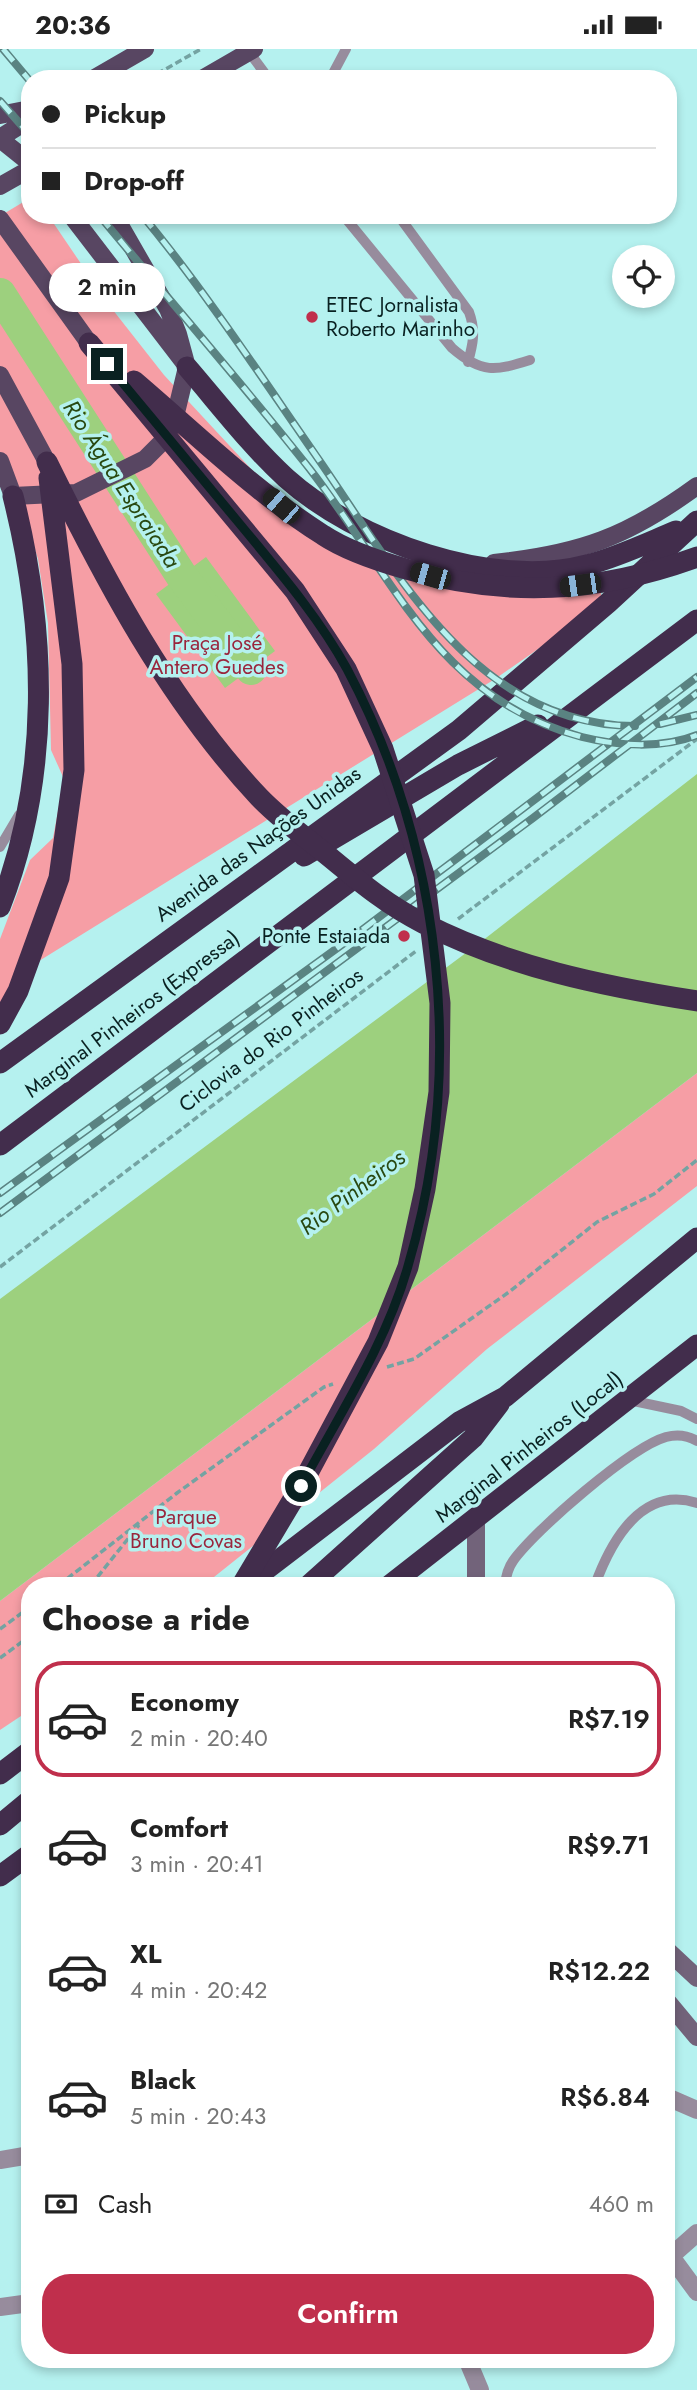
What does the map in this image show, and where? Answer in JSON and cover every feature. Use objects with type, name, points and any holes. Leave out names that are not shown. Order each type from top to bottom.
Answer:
[{"type":"highway","points":[[89,343],[281,506],[326,537],[381,562],[455,583],[504,589],[554,589],[643,573],[697,557]]},
{"type":"highway","points":[[89,343],[295,591],[346,669],[383,749],[424,874],[440,1003],[439,1092],[425,1189],[408,1267],[378,1342],[249,1577]]},
{"type":"highway","points":[[187,367],[267,458],[314,501],[354,524],[435,557],[472,565],[548,571],[586,566],[694,522]]},
{"type":"highway","points":[[47,462],[102,573],[157,662],[216,745],[260,797],[374,894],[423,923],[510,960],[596,985],[697,1002]]},
{"type":"highway","points":[[0,1024],[27,968],[59,878],[74,770],[72,664],[47,462]]},
{"type":"highway","points":[[0,907],[24,837],[32,793],[37,736],[36,615],[30,561],[7,498]]},
{"type":"highway","name":"Avenida das Nações Unidas","points":[[0,1063],[459,730],[608,603],[694,522]]},
{"type":"highway","name":"Marginal Pinheiros (Expressa)","points":[[0,1145],[575,708],[697,620]]},
{"type":"highway","points":[[214,906],[360,825],[458,765],[575,708]]},
{"type":"highway","points":[[318,1577],[473,1438],[505,1397],[697,1238]]},
{"type":"highway","points":[[643,1281],[697,1253]]},
{"type":"highway","name":"Marginal Pinheiros (Local)","points":[[401,1577],[476,1521],[697,1345]]},
{"type":"highway","points":[[255,1577],[458,1422],[505,1397]]},
{"type":"highway","points":[[0,1774],[21,1758]]},
{"type":"highway","points":[[0,1825],[21,1808]]},
{"type":"highway","points":[[0,1876],[21,1861]]},
{"type":"main road","points":[[109,70],[145,49]]},
{"type":"main road","points":[[217,70],[251,50]]},
{"type":"main road","points":[[0,115],[21,111]]},
{"type":"main road","points":[[21,125],[0,138],[21,156]]},
{"type":"main road","points":[[0,186],[21,174]]},
{"type":"main road","points":[[0,219],[89,343]]},
{"type":"main road","points":[[78,224],[187,367]]},
{"type":"main road","points":[[0,461],[7,498],[76,493],[145,459],[163,441],[174,421],[187,367],[169,309],[119,224]]},
{"type":"main road","points":[[0,375],[47,462]]},
{"type":"main road","points":[[472,565],[556,555],[590,546],[652,517],[697,487]]},
{"type":"street","points":[[476,1521],[476,1577]]},
{"type":"street","points":[[675,1957],[697,1978]]},
{"type":"street","points":[[675,2011],[697,2037]]},
{"type":"street","points":[[675,2100],[697,2110]]},
{"type":"street","points":[[0,2160],[21,2156]]},
{"type":"street","points":[[675,2250],[697,2233]]},
{"type":"street","points":[[675,2262],[697,2293]]},
{"type":"street","points":[[0,2308],[21,2304]]},
{"type":"street","points":[[471,2368],[480,2390]]},
{"type":"lane","points":[[335,70],[346,49]]},
{"type":"lane","points":[[251,50],[264,70]]},
{"type":"lane","points":[[350,224],[452,348],[468,362],[485,369],[501,369],[530,360]]},
{"type":"lane","points":[[405,224],[469,313],[474,326],[468,362]]},
{"type":"lane","points":[[0,847],[32,793]]},
{"type":"lane","points":[[628,1400],[681,1411],[697,1419]]},
{"type":"lane","points":[[507,1577],[512,1561],[543,1526],[613,1470],[653,1442],[680,1434],[697,1441]]},
{"type":"lane","points":[[599,1577],[614,1543],[636,1515],[667,1497],[681,1497],[697,1503]]},
{"type":"path","points":[[164,70],[201,49]]},
{"type":"path","points":[[454,922],[697,739]]},
{"type":"path","name":"Ciclovia do Rio Pinheiros","points":[[0,1268],[421,947]]},
{"type":"path","points":[[97,1577],[142,1521]]},
{"type":"path","points":[[0,1629],[21,1614]]},
{"type":"path","points":[[0,1658],[21,1643]]},
{"type":"green space","name":"Praça José Antero Guedes","points":[[21,203],[21,224],[54,224],[109,305],[164,375],[253,471],[316,521],[363,548],[416,569],[601,591],[601,605],[495,679],[18,974],[0,1015],[0,939],[30,860],[53,838],[64,779],[51,750],[48,623],[38,559],[11,475],[0,453],[0,216]]},
{"type":"green space","name":"Parque Bruno Covas","points":[[697,1073],[697,1186],[487,1349],[374,1449],[214,1577],[32,1577]]},
{"type":"green space","name":"Parque Bruno Covas","points":[[21,1585],[21,1716],[0,1730],[0,1601]]},
{"type":"water","points":[[206,557],[275,651],[225,688],[156,594]]},
{"type":"water","name":"Rio Pinheiros","points":[[697,774],[697,1073],[32,1577],[21,1577],[21,1585],[0,1601],[0,1299],[482,941]]},
{"type":"waterway","name":"Rio Água Espraiada","points":[[0,294],[181,575],[251,669]]},
{"type":"railway","points":[[3,49],[21,70]]},
{"type":"railway","points":[[0,101],[21,125]]},
{"type":"railway","points":[[107,224],[309,468],[422,628],[454,663],[490,694],[532,719],[582,737],[640,745],[697,735]]},
{"type":"railway","points":[[149,224],[233,336],[379,550],[447,635],[486,671],[530,700],[579,719],[635,726]]},
{"type":"railway","points":[[0,1193],[358,933],[697,677]]},
{"type":"railway","points":[[0,1213],[533,818],[697,693]]},
{"type":"railway","points":[[660,724],[697,715]]},
{"type":"place","name":"ETEC Jornalista Roberto Marinho","points":[[312,317]]},
{"type":"place","name":"Ponte Estaiada","points":[[404,936]]},
{"type":"route","points":[[107,364],[295,591],[346,669],[383,749],[424,874],[440,1003],[439,1092],[425,1189],[408,1267],[378,1342],[301,1486]]}]
